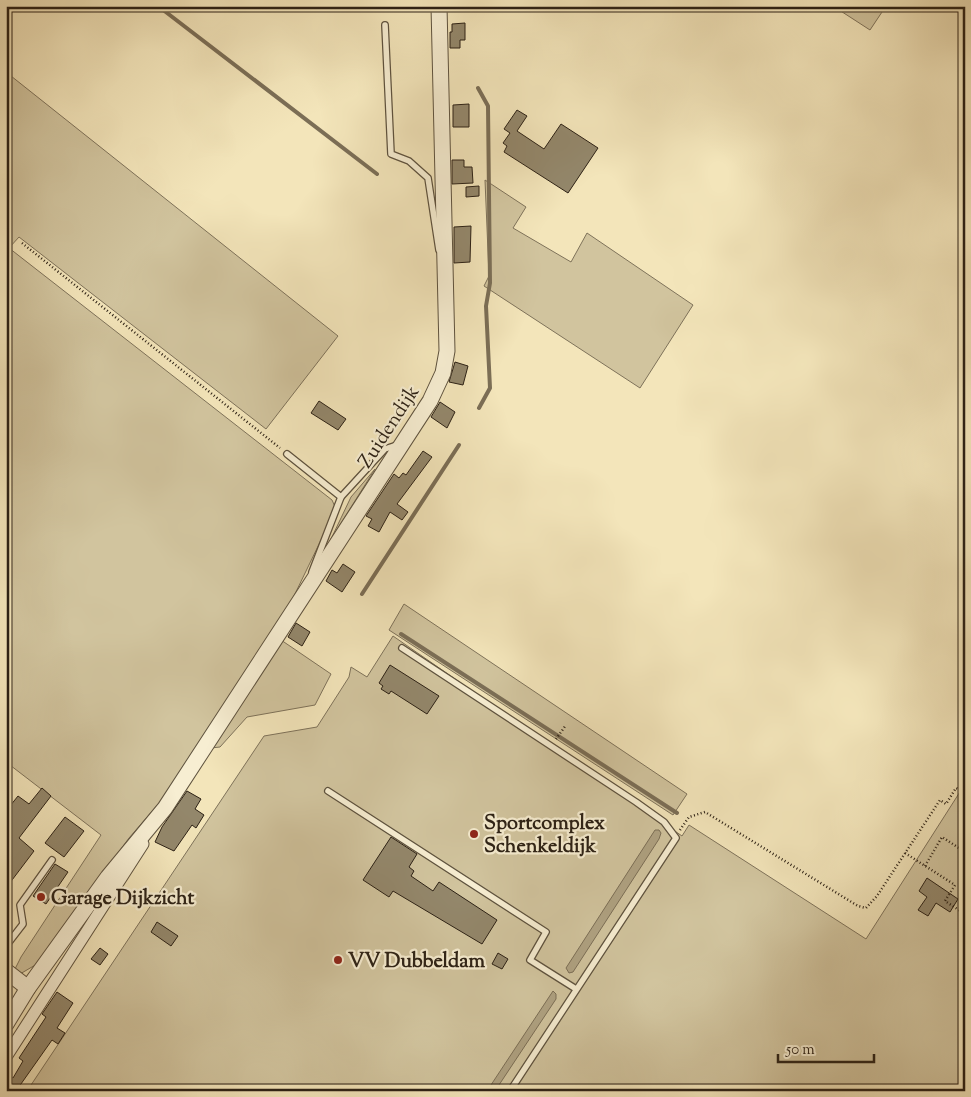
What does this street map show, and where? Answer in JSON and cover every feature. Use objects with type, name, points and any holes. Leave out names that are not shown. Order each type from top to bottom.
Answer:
[{"type":"street","name":"Zuidendijk","points":[[6,1057],[304,592],[430,401],[443,373],[447,351],[439,6]]},
{"type":"street","name":"Zuidendijk","points":[[6,1024],[28,988],[108,877],[166,808]]},
{"type":"street","points":[[6,971],[28,988]]},
{"type":"lane","points":[[385,25],[391,154],[409,161],[428,178],[437,244],[446,269]]},
{"type":"lane","points":[[304,592],[341,497],[385,450],[402,443]]},
{"type":"lane","points":[[287,454],[341,497]]},
{"type":"lane","points":[[402,648],[636,802],[664,822],[676,838],[510,1091]]},
{"type":"lane","points":[[328,791],[546,932],[530,960],[576,989]]},
{"type":"lane","points":[[6,946],[23,924],[20,905],[52,860]]},
{"type":"path","points":[[22,243],[287,454]]},
{"type":"path","points":[[551,747],[566,725]]},
{"type":"path","points":[[676,838],[689,817],[705,812],[858,906],[866,908],[877,896],[940,800],[946,804],[956,788],[965,793]]},
{"type":"path","points":[[925,866],[942,837],[965,852]]},
{"type":"path","points":[[906,853],[955,885],[945,901],[965,914]]},
{"type":"shaded area","points":[[833,6],[886,6],[870,30]]},
{"type":"shaded area","points":[[6,72],[338,336],[266,429],[19,237],[9,248],[332,500],[336,509],[293,598],[166,795],[129,838],[37,964],[20,974],[14,971],[21,957],[101,835],[6,762]]},
{"type":"shaded area","points":[[485,180],[526,207],[513,228],[571,262],[587,233],[693,305],[640,388],[484,286],[489,276]]},
{"type":"shaded area","points":[[375,469],[331,539],[351,497]]},
{"type":"shaded area","points":[[404,604],[687,794],[673,815],[389,630]]},
{"type":"shaded area","name":"Sportcomplex Schenkeldijk","points":[[393,636],[682,836],[689,825],[866,939],[965,784],[965,1091],[27,1091],[264,736],[317,727],[349,677],[351,667],[367,677]]},
{"type":"shaded area","points":[[281,640],[331,674],[315,705],[247,717],[220,747],[211,748]]},
{"type":"shaded area","points":[[655,830],[659,830],[661,833],[659,839],[573,972],[569,973],[566,968]]},
{"type":"shaded area","points":[[553,991],[556,994],[556,999],[495,1091],[487,1091]]},
{"type":"building","points":[[465,23],[465,40],[460,40],[460,48],[450,48],[452,24]]},
{"type":"building","points":[[469,104],[469,127],[453,127],[453,105]]},
{"type":"building","points":[[517,110],[527,116],[517,131],[544,149],[561,124],[598,148],[568,193],[504,152],[507,146],[503,143],[510,133],[504,129]]},
{"type":"building","points":[[452,160],[464,160],[464,167],[472,167],[473,183],[452,184]]},
{"type":"building","points":[[479,186],[479,196],[466,197],[466,187]]},
{"type":"building","points":[[471,226],[470,262],[454,263],[454,227]]},
{"type":"building","points":[[455,362],[468,366],[463,385],[449,382]]},
{"type":"building","points":[[319,401],[346,419],[338,430],[311,413]]},
{"type":"building","points":[[440,402],[455,412],[447,428],[431,417]]},
{"type":"building","points":[[423,451],[432,457],[397,504],[408,512],[402,520],[390,512],[379,532],[368,526],[372,519],[366,516],[394,474],[399,478],[403,473],[406,475]]},
{"type":"building","points":[[343,564],[355,572],[342,592],[326,581],[332,570],[337,573]]},
{"type":"building","points":[[296,623],[310,632],[302,646],[288,637]]},
{"type":"building","points":[[390,665],[439,696],[427,714],[391,691],[389,694],[381,689],[383,686],[379,683]]},
{"type":"building","points":[[42,788],[51,796],[19,838],[34,851],[6,888],[6,811],[18,796],[29,804]]},
{"type":"building","points":[[187,791],[201,799],[195,809],[204,815],[196,828],[192,825],[174,851],[155,842],[162,827]]},
{"type":"building","points":[[65,817],[84,831],[64,857],[45,843]]},
{"type":"building","points":[[391,837],[417,854],[409,867],[414,871],[411,876],[433,891],[439,882],[497,920],[482,944],[393,891],[389,897],[363,880]]},
{"type":"building","points":[[55,864],[68,872],[46,904],[33,896]]},
{"type":"building","points":[[927,878],[958,899],[950,912],[936,903],[928,916],[918,910],[927,897],[919,891]]},
{"type":"building","points":[[157,922],[178,936],[171,946],[151,932]]},
{"type":"building","points":[[100,948],[108,954],[100,965],[91,959]]},
{"type":"building","points":[[498,953],[508,959],[502,969],[492,964]]},
{"type":"building","points":[[57,992],[73,1003],[57,1028],[65,1033],[58,1044],[52,1040],[16,1091],[6,1091],[6,1074],[13,1078],[23,1061],[19,1058],[46,1017],[42,1014]]},
{"type":"waterway","points":[[158,6],[377,174]]},
{"type":"waterway","points":[[478,88],[488,106],[490,283],[486,306],[490,388],[479,408]]},
{"type":"waterway","points":[[362,594],[459,445]]},
{"type":"waterway","points":[[401,634],[677,813]]},
{"type":"place","name":"Sportcomplex Schenkeldijk","points":[[474,834]]},
{"type":"place","name":"Garage Dijkzicht","points":[[41,897]]},
{"type":"place","name":"VV Dubbeldam","points":[[338,960]]}]
